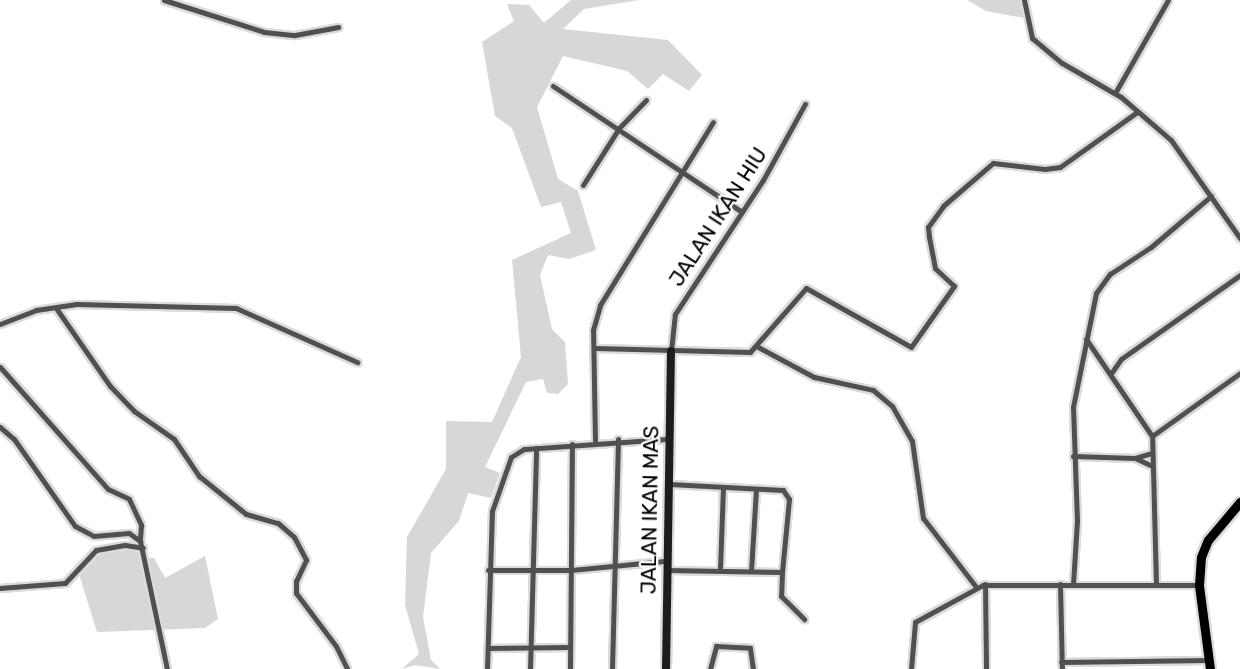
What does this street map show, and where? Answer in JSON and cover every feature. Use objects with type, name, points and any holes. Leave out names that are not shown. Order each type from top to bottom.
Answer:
[{"type":"highway","points":[[1210,665],[1199,585],[1204,548],[1240,502]]},
{"type":"street","points":[[164,0],[264,32],[295,35],[338,27]]},
{"type":"street","points":[[1024,0],[1027,29],[1041,47],[1115,93],[1182,152],[1240,238]]},
{"type":"street","points":[[1115,93],[1168,0]]},
{"type":"street","points":[[554,86],[682,169],[742,212]]},
{"type":"street","points":[[583,185],[619,128],[646,100]]},
{"type":"street","name":"JALAN IKAN HIU","points":[[671,351],[671,321],[742,212],[805,104]]},
{"type":"street","points":[[595,348],[746,352],[758,347],[806,288],[902,345],[915,345],[954,286],[935,268],[929,237],[928,227],[943,206],[993,163],[1045,170],[1060,167],[1137,112]]},
{"type":"street","points":[[595,441],[593,330],[600,305],[712,122]]},
{"type":"street","points":[[1073,584],[1073,406],[1096,293],[1104,281],[1211,196]]},
{"type":"street","points":[[1112,372],[1121,359],[1240,275]]},
{"type":"street","points":[[0,324],[23,314],[56,308],[140,303],[236,308],[357,362]]},
{"type":"street","points":[[56,308],[110,386],[134,411],[174,439],[199,476],[246,514],[278,523],[294,537],[306,560],[296,581],[296,592],[336,646],[347,669]]},
{"type":"street","points":[[1086,339],[1112,372],[1152,436],[1156,584]]},
{"type":"street","points":[[758,347],[814,377],[873,390],[892,406],[912,441],[923,518],[977,588]]},
{"type":"street","name":"JALAN IKAN MAS","points":[[666,669],[665,561],[671,351]]},
{"type":"street","points":[[0,367],[108,489],[129,499],[141,525],[140,541],[167,669]]},
{"type":"street","points":[[1152,436],[1240,373]]},
{"type":"street","points":[[0,427],[14,439],[75,526],[94,536],[129,533],[140,541]]},
{"type":"street","points":[[612,669],[618,439]]},
{"type":"street","points":[[487,669],[488,570],[499,479],[511,456],[536,448],[595,441],[669,439]]},
{"type":"street","points":[[570,669],[572,444]]},
{"type":"street","points":[[530,669],[530,571],[536,448]]},
{"type":"street","points":[[1073,456],[1135,458],[1151,453]]},
{"type":"street","points":[[1135,458],[1152,466]]},
{"type":"street","points":[[669,483],[756,489],[788,494],[781,596],[804,619]]},
{"type":"street","points":[[720,569],[723,487]]},
{"type":"street","points":[[751,571],[756,489]]},
{"type":"street","points":[[0,588],[65,583],[96,550],[125,546],[143,549]]},
{"type":"street","points":[[488,570],[571,570],[665,561]]},
{"type":"street","points":[[666,570],[720,569],[782,572]]},
{"type":"street","points":[[985,584],[986,669]]},
{"type":"street","points":[[911,669],[915,622],[985,584],[1199,585]]},
{"type":"street","points":[[1060,584],[1062,669]]},
{"type":"street","points":[[710,669],[716,646],[750,648],[753,669]]},
{"type":"street","points":[[488,648],[570,647]]},
{"type":"street","points":[[1062,662],[1210,665]]},
{"type":"shaded area","points":[[571,0],[639,0],[584,9],[563,29],[668,40],[702,75],[689,91],[663,74],[648,89],[627,71],[563,56],[537,107],[558,179],[578,191],[596,250],[569,259],[548,255],[540,275],[552,329],[565,342],[568,384],[558,394],[547,393],[543,379],[526,382],[485,467],[500,473],[491,498],[468,493],[459,521],[431,553],[423,617],[431,660],[440,669],[415,665],[402,669],[419,654],[405,605],[407,537],[446,469],[446,421],[492,422],[521,357],[512,260],[571,233],[561,202],[541,207],[512,128],[495,116],[482,42],[514,21],[507,4],[529,5],[544,23]]},
{"type":"shaded area","points":[[967,0],[1023,0],[1024,18],[986,11]]},
{"type":"shaded area","points":[[128,547],[143,550],[145,558],[154,558],[165,578],[205,556],[218,619],[205,628],[97,632],[79,574],[96,551]]}]
